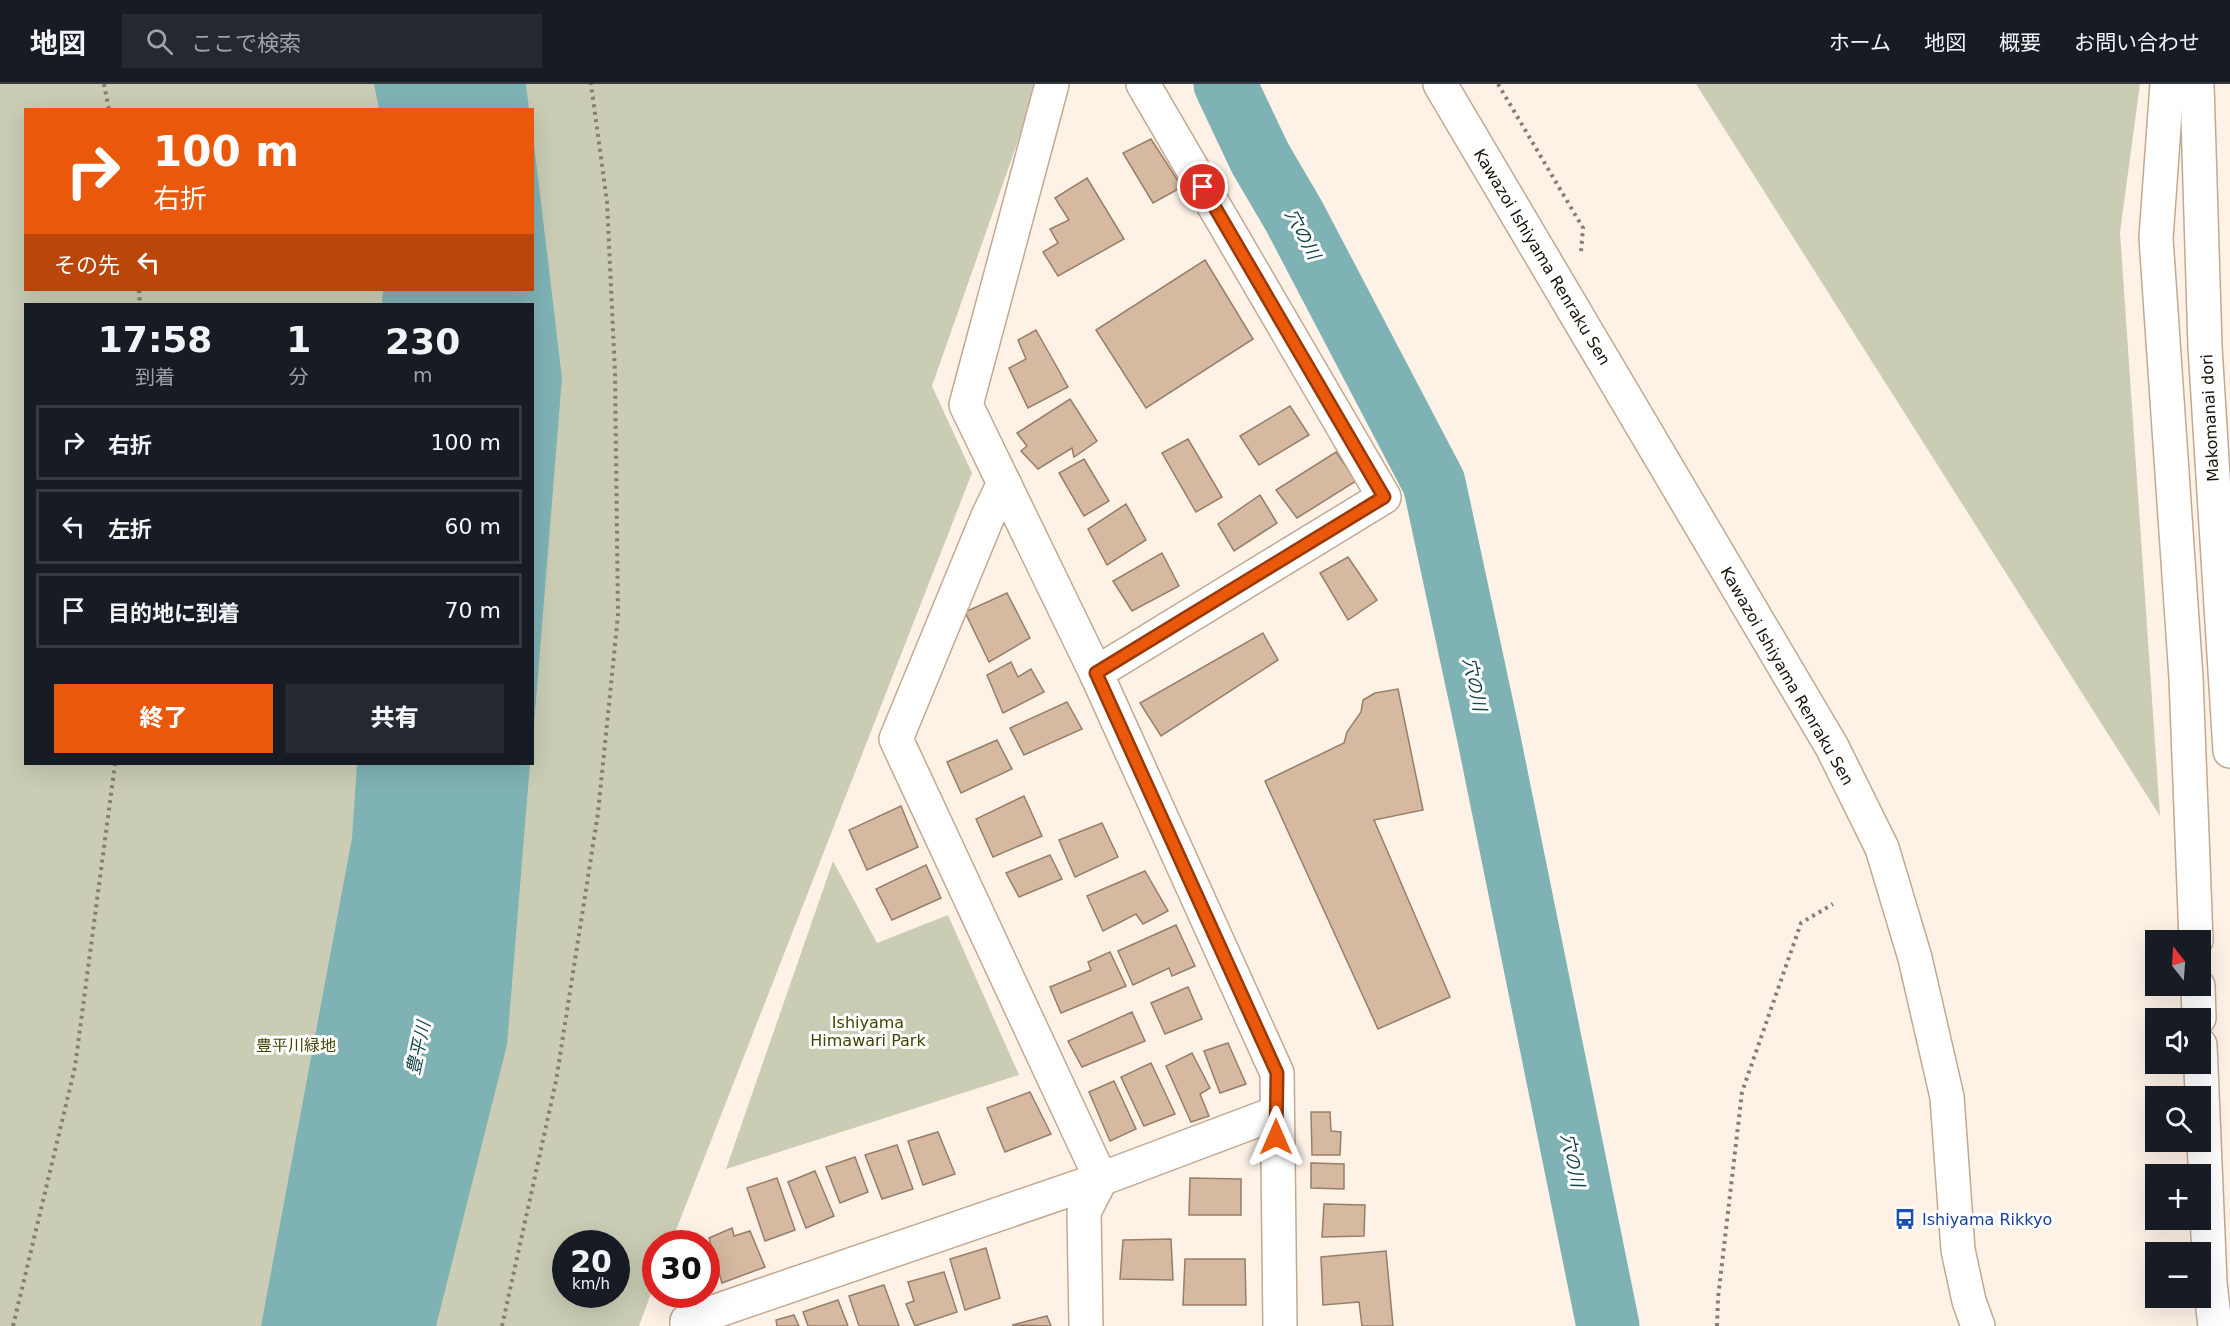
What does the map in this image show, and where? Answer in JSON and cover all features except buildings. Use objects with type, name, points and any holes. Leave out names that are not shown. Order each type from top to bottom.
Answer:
[{"type":"main road","points":[[1052,84],[966,405],[1096,673],[1277,1073],[1280,1326]]},
{"type":"main road","points":[[1096,673],[1384,497],[1143,84]]},
{"type":"main road","name":"Kawazoi Ishiyama Renraku Sen","points":[[1440,84],[1832,747],[1882,848],[1915,958],[1947,1097],[1958,1250],[1969,1301],[1978,1326]]},
{"type":"main road","points":[[2167,84],[2156,238],[2186,678],[2196,930]]},
{"type":"main road","name":"Makomanai dori","points":[[2197,84],[2205,347],[2230,751]]},
{"type":"main road","points":[[1004,483],[988,516],[896,739],[1101,1179]]},
{"type":"main road","points":[[2201,1074],[2210,1283],[2215,1326]]},
{"type":"main road","points":[[687,1326],[687,1321],[1101,1179],[1276,1113]]},
{"type":"main road","points":[[1086,1326],[1084,1212],[1101,1179]]},
{"type":"path","points":[[104,84],[109,108]]},
{"type":"path","points":[[502,1326],[556,1081],[598,813],[618,615],[615,373],[608,213],[591,84]]},
{"type":"path","points":[[1498,84],[1583,228],[1581,261]]},
{"type":"path","points":[[13,1326],[75,1067],[115,765]]},
{"type":"path","points":[[1717,1326],[1718,1298],[1742,1092],[1801,923],[1833,904]]},
{"type":"green space","name":"豊平川緑地","points":[[0,84],[1038,84],[932,386],[972,473],[676,1230],[642,1230],[642,1308],[646,1308],[639,1326],[0,1326]]},
{"type":"green space","points":[[1696,84],[2140,84],[2120,232],[2160,816]]},
{"type":"green space","name":"Ishiyama Himawari Park","points":[[833,861],[877,943],[948,915],[1019,1075],[726,1169]]},
{"type":"water","points":[[374,84],[526,84],[529,108],[379,108]]},
{"type":"water","points":[[534,144],[562,378],[534,725],[534,303],[382,303],[383,291],[534,291]]},
{"type":"water","name":"豊平川","points":[[357,765],[530,765],[507,1045],[436,1326],[261,1326],[352,838]]},
{"type":"waterway","name":"穴の川","points":[[1225,84],[1260,158],[1294,216],[1434,483],[1488,734],[1608,1326]]},
{"type":"place","name":"Ishiyama Rikkyo","points":[[1905,1219]]},
{"type":"route","points":[[1203,187],[1384,497],[1096,673],[1277,1073],[1276,1137]]}]
